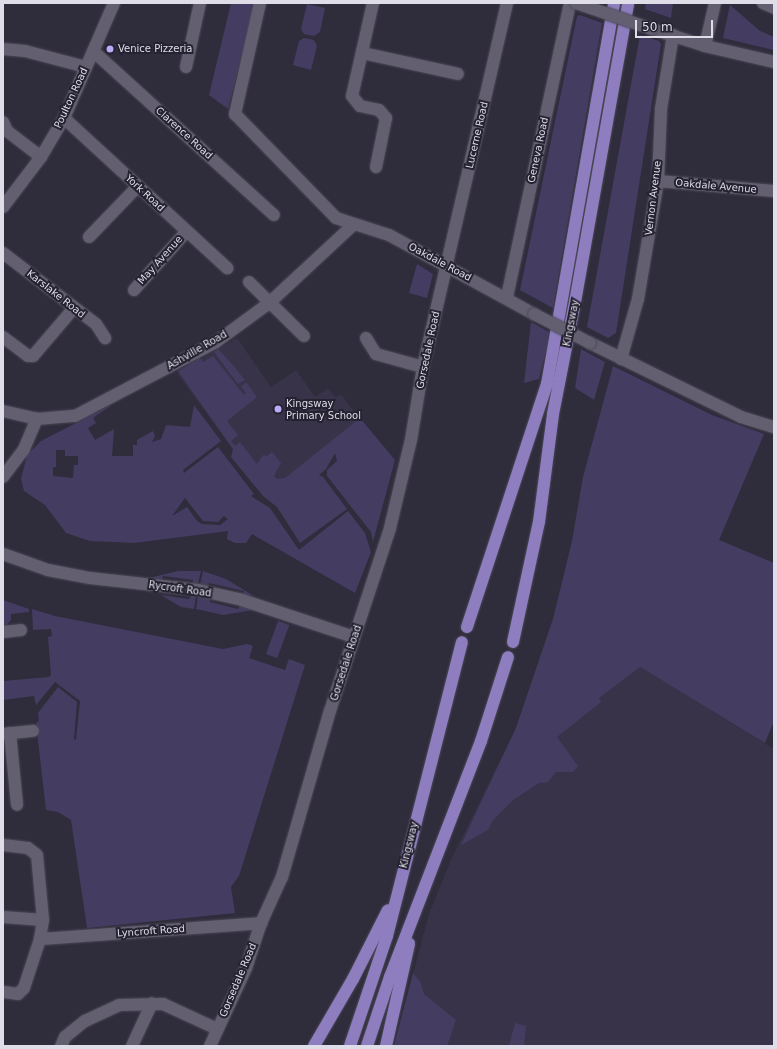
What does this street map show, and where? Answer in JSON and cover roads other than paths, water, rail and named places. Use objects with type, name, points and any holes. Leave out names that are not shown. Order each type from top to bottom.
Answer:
[{"type":"highway","name":"Kingsway","points":[[467,627],[547,384],[614,3]]},
{"type":"highway","name":"Kingsway","points":[[513,642],[539,522],[553,414],[576,302],[628,3]]},
{"type":"highway","name":"Kingsway","points":[[350,1046],[387,936],[462,642]]},
{"type":"highway","points":[[366,1046],[421,894],[481,742],[508,657]]},
{"type":"highway","points":[[314,1046],[353,979],[399,888]]},
{"type":"highway","points":[[386,1046],[421,894]]},
{"type":"street","name":"Poulton Road","points":[[3,207],[41,157],[64,118],[113,3]]},
{"type":"street","points":[[186,67],[200,3]]},
{"type":"street","name":"Oakdale Road","points":[[260,3],[235,114],[336,218],[353,225],[389,235],[447,268],[507,297],[534,314],[590,344],[741,417],[774,427]]},
{"type":"street","points":[[373,3],[352,96],[360,106],[379,110],[386,118],[376,167]]},
{"type":"street","name":"Lucerne Road","points":[[447,268],[507,3]]},
{"type":"street","name":"Geneva Road","points":[[507,297],[570,3]]},
{"type":"street","points":[[576,3],[705,46],[774,62]]},
{"type":"street","points":[[705,46],[715,3]]},
{"type":"street","points":[[763,3],[774,8]]},
{"type":"street","name":"Vernon Avenue","points":[[621,359],[638,299],[658,180],[661,109],[673,35]]},
{"type":"street","points":[[3,49],[25,51],[86,67]]},
{"type":"street","name":"Clarence Road","points":[[93,51],[274,215]]},
{"type":"street","points":[[362,53],[458,74]]},
{"type":"street","name":"York Road","points":[[64,118],[227,268]]},
{"type":"street","points":[[3,122],[7,131],[41,157]]},
{"type":"street","name":"Oakdale Avenue","points":[[658,180],[774,191]]},
{"type":"street","points":[[89,237],[138,186]]},
{"type":"street","name":"Ashville Road","points":[[3,411],[37,419],[75,416],[216,342],[271,301],[353,225]]},
{"type":"street","name":"May Avenue","points":[[134,290],[186,231]]},
{"type":"street","name":"Karslake Road","points":[[3,253],[96,324],[106,338]]},
{"type":"street","name":"Gorsedale Road","points":[[210,1046],[246,968],[261,922],[282,877],[297,832],[354,636],[390,528],[411,440],[423,367],[447,268]]},
{"type":"street","points":[[249,282],[271,301],[304,336]]},
{"type":"street","points":[[3,337],[28,356],[33,356],[39,352],[74,308]]},
{"type":"street","points":[[366,338],[376,354],[423,367]]},
{"type":"street","points":[[3,477],[24,449],[37,419]]},
{"type":"street","name":"Rycroft Road","points":[[3,554],[48,570],[83,577],[198,590],[239,599],[354,636]]},
{"type":"street","points":[[3,632],[21,630]]},
{"type":"street","points":[[17,805],[7,733],[33,731]]},
{"type":"street","points":[[3,845],[28,848],[37,855],[43,920],[40,939],[24,988],[18,994],[3,992]]},
{"type":"street","points":[[3,917],[43,920]]},
{"type":"street","name":"Lyncroft Road","points":[[40,939],[261,922]]},
{"type":"street","points":[[61,1046],[65,1037],[85,1021],[120,1005],[152,1003],[163,1004],[217,1029]]},
{"type":"street","points":[[132,1046],[152,1003]]},
{"type":"place","name":"Venice Pizzeria","points":[[110,49]]},
{"type":"place","name":"Kingsway Primary School","points":[[278,409]]}]
